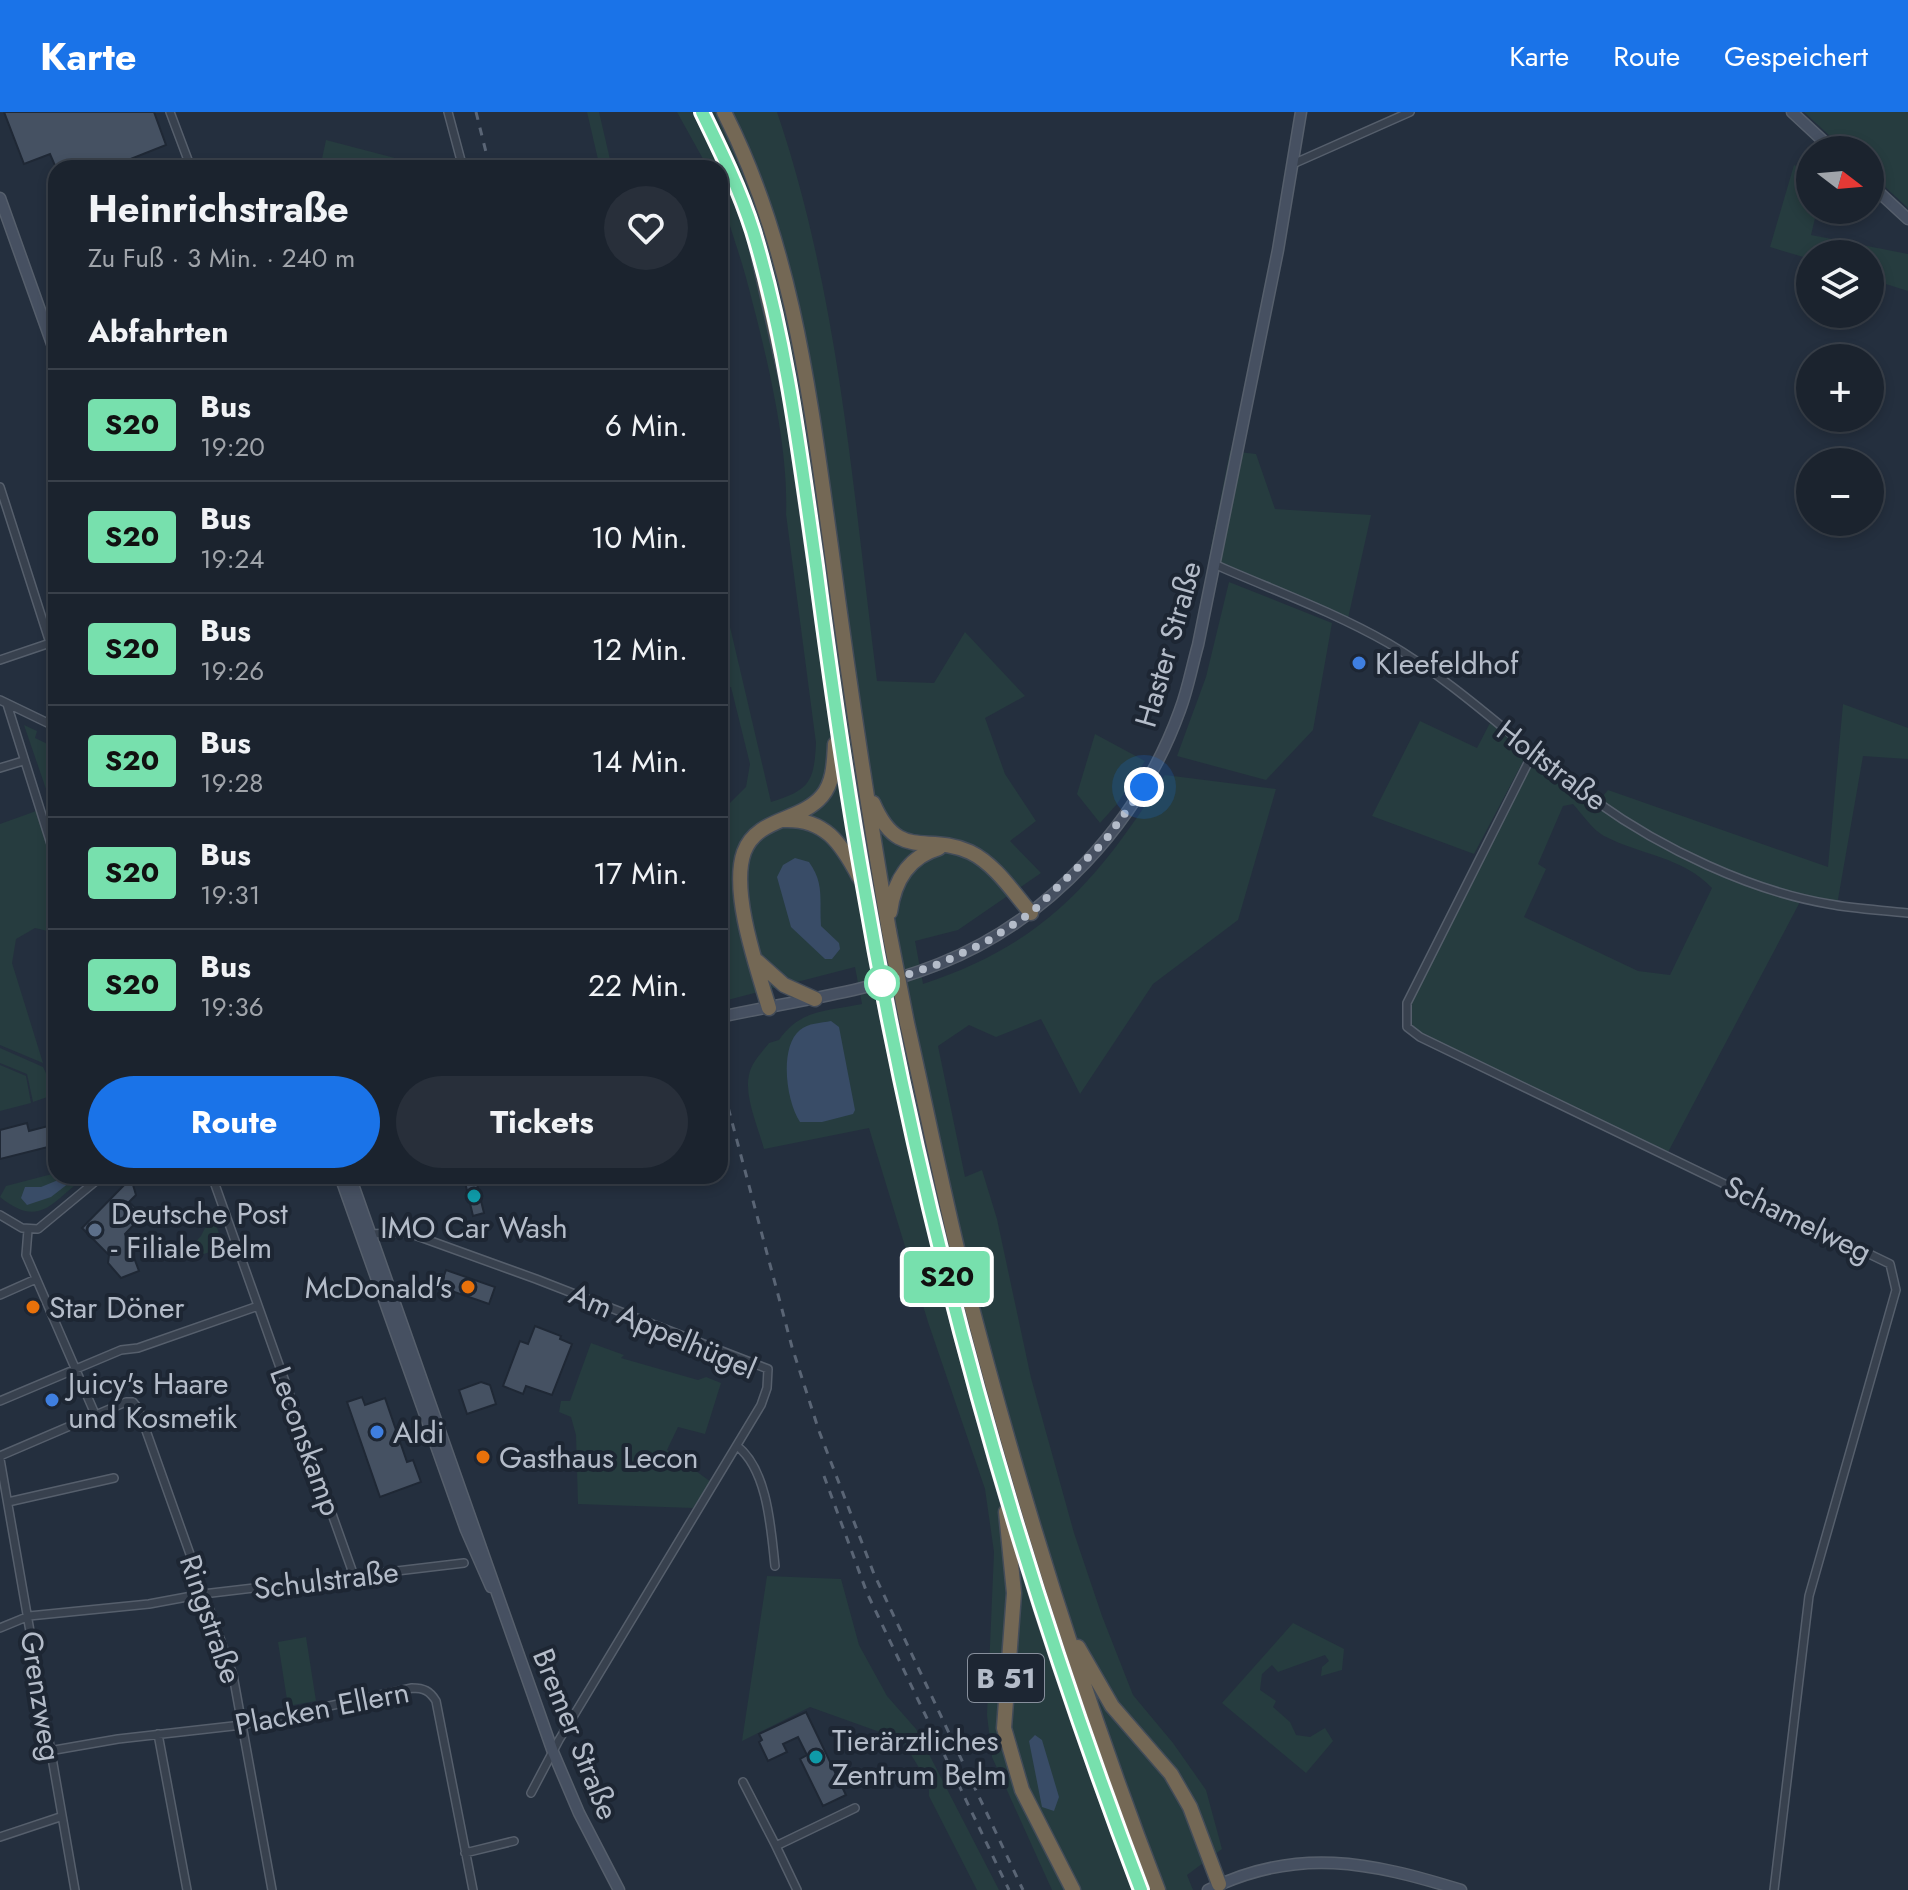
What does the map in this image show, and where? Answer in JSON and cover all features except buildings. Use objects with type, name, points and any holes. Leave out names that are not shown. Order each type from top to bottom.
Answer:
[{"type":"highway","name":"B 51","points":[[702,112],[726,160]]},
{"type":"highway","name":"B 51","points":[[724,112],[772,225],[811,397],[864,784],[889,931],[964,1275],[990,1375],[1067,1630],[1121,1795],[1157,1887]]},
{"type":"highway","name":"B 51","points":[[728,166],[753,230],[792,403],[837,719],[873,937],[890,1029],[947,1278],[1000,1468],[1063,1674],[1141,1890]]},
{"type":"highway","points":[[769,1008],[743,907],[739,873],[744,852],[753,837],[822,796],[832,776],[837,719]]},
{"type":"highway","points":[[864,784],[889,831],[911,842],[972,853],[992,868],[1031,913]]},
{"type":"highway","points":[[779,820],[797,820],[829,831],[842,845],[864,885]]},
{"type":"highway","points":[[889,931],[893,893],[902,874],[928,851],[943,846]]},
{"type":"highway","points":[[757,961],[784,985],[815,999]]},
{"type":"highway","name":"B 51","points":[[1000,1468],[1014,1593],[1004,1728],[1022,1790],[1073,1890]]},
{"type":"highway","name":"B 51","points":[[1067,1630],[1112,1706],[1171,1774],[1190,1807],[1214,1887]]},
{"type":"street","points":[[170,112],[188,160]]},
{"type":"street","points":[[448,112],[461,160]]},
{"type":"street","name":"Haster Straße","points":[[728,1016],[815,999],[939,964],[986,942],[1031,913],[1104,842],[1144,787],[1181,707],[1216,565],[1295,163],[1301,112]]},
{"type":"street","points":[[1295,163],[1410,112]]},
{"type":"street","points":[[1792,112],[1818,136]]},
{"type":"street","points":[[1884,197],[1908,219]]},
{"type":"street","points":[[0,198],[2,213],[48,334]]},
{"type":"street","points":[[0,487],[48,627]]},
{"type":"street","name":"Holtstraße","points":[[1216,565],[1389,644],[1598,802],[1673,847],[1747,881],[1829,904],[1908,913]]},
{"type":"street","points":[[0,660],[48,644]]},
{"type":"street","points":[[3,702],[48,723]]},
{"type":"street","points":[[3,702],[48,836]]},
{"type":"street","name":"Schamelweg","points":[[1534,751],[1407,1003],[1407,1027],[1420,1037],[1890,1264],[1895,1277],[1896,1290],[1809,1596],[1774,1890]]},
{"type":"street","points":[[0,768],[23,761]]},
{"type":"street","points":[[0,1215],[13,1225],[28,1230],[48,1224],[93,1184]]},
{"type":"street","name":"Leconskamp","points":[[215,1184],[354,1576]]},
{"type":"street","name":"Bremer Straße","points":[[343,1184],[484,1577],[495,1592]]},
{"type":"street","name":"Bremer Straße","points":[[353,1184],[553,1752],[579,1813],[619,1890]]},
{"type":"street","points":[[0,1458],[95,1414],[26,1255],[28,1230]]},
{"type":"street","name":"Am Appelhügel","points":[[372,1234],[406,1232],[768,1369],[767,1388],[761,1405],[553,1752]]},
{"type":"street","points":[[0,1295],[36,1279]]},
{"type":"street","points":[[0,1401],[121,1350],[138,1348],[258,1306]]},
{"type":"street","name":"Ringstraße","points":[[95,1414],[133,1402],[233,1675],[272,1890]]},
{"type":"street","points":[[737,1446],[751,1461],[769,1512],[775,1566]]},
{"type":"street","name":"Grenzweg","points":[[0,1458],[75,1890]]},
{"type":"street","points":[[8,1502],[114,1478]]},
{"type":"street","name":"Schulstraße","points":[[0,1628],[29,1616],[149,1604],[203,1594],[464,1563]]},
{"type":"street","name":"Placken Ellern","points":[[49,1751],[242,1725],[412,1688],[431,1693],[436,1701],[473,1890]]},
{"type":"street","points":[[158,1734],[187,1890]]},
{"type":"street","points":[[531,1793],[553,1752]]},
{"type":"street","points":[[743,1782],[797,1890]]},
{"type":"street","points":[[776,1846],[855,1808]]},
{"type":"street","points":[[0,1837],[60,1817]]},
{"type":"street","points":[[465,1853],[514,1841]]},
{"type":"street","points":[[1214,1887],[1281,1865],[1325,1861],[1379,1867],[1461,1890]]},
{"type":"green space","points":[[587,112],[599,112],[610,160],[598,160]]},
{"type":"green space","points":[[677,112],[777,112],[798,181],[830,322],[877,681],[934,683],[965,632],[1025,696],[985,718],[1005,774],[1036,821],[1010,841],[1041,873],[958,930],[915,941],[923,984],[966,968],[1003,949],[1065,904],[1116,846],[1165,775],[1276,789],[1238,920],[1153,984],[1080,1094],[1041,1019],[996,1037],[969,1025],[938,1046],[965,1177],[982,1170],[997,1219],[1031,1378],[1074,1533],[1102,1616],[1133,1695],[1173,1743],[1206,1790],[1222,1849],[1187,1875],[1193,1890],[1052,1890],[992,1757],[987,1715],[994,1552],[985,1489],[928,1322],[869,1128],[764,1149],[752,1112],[749,1075],[769,1043],[779,1040],[796,1022],[806,1017],[862,1004],[855,967],[728,1000],[728,805],[746,787],[750,764],[731,687],[728,688],[728,618],[771,802],[794,793],[807,783],[816,743],[786,514],[784,456],[767,362],[728,218],[728,160],[704,160]]},
{"type":"green space","points":[[1804,112],[1908,112],[1908,208],[1884,186],[1884,136],[1830,136]]},
{"type":"green space","points":[[326,140],[402,160],[322,160]]},
{"type":"green space","points":[[1794,165],[1796,224],[1814,224],[1811,235],[1837,240],[1796,240],[1796,255],[1770,247]]},
{"type":"green space","points":[[1884,249],[1908,254],[1908,291],[1884,283]]},
{"type":"green space","points":[[1230,451],[1256,454],[1275,509],[1371,515],[1347,623],[1208,563]]},
{"type":"green space","points":[[1229,582],[1332,623],[1313,730],[1266,780],[1177,756],[1206,677]]},
{"type":"green space","points":[[1843,704],[1908,728],[1908,759],[1863,756],[1837,905],[1802,898],[1666,1156],[1407,1027],[1407,1003],[1534,751],[1598,802],[1608,790],[1828,867]],"holes":[[[1573,804],[1604,836],[1688,869],[1712,888],[1670,975],[1638,971],[1524,917],[1546,869],[1538,864],[1563,806]]]},
{"type":"green space","points":[[1420,721],[1477,748],[1490,723],[1528,752],[1474,854],[1372,816]]},
{"type":"green space","points":[[24,725],[37,731],[35,738],[48,744],[48,795]]},
{"type":"green space","points":[[1095,734],[1145,761],[1117,804],[1100,823],[1077,794]]},
{"type":"green space","points":[[39,810],[48,836],[48,931],[35,928],[16,939],[12,963],[43,1063],[0,1045],[0,824]]},
{"type":"green space","points":[[0,1048],[43,1067],[48,1077],[48,1097],[33,1102],[27,1074],[0,1063]]},
{"type":"green space","points":[[0,1065],[26,1076],[31,1103],[0,1111]]},
{"type":"green space","points":[[48,1175],[48,1184],[77,1184],[54,1203],[36,1212],[25,1211],[0,1197],[6,1186]]},
{"type":"green space","points":[[212,1214],[224,1247],[184,1261],[183,1255],[201,1236]]},
{"type":"green space","points":[[591,1343],[624,1355],[621,1358],[698,1380],[706,1377],[721,1383],[705,1434],[678,1427],[667,1450],[711,1482],[693,1508],[578,1504],[576,1435],[571,1417],[559,1412],[561,1401],[570,1401]]},
{"type":"green space","points":[[767,1576],[841,1579],[859,1645],[887,1696],[916,1729],[999,1890],[977,1890],[929,1796],[929,1784],[902,1740],[810,1707],[742,1741]]},
{"type":"green space","points":[[1293,1623],[1344,1649],[1342,1670],[1321,1676],[1322,1667],[1329,1661],[1325,1655],[1278,1672],[1272,1665],[1262,1674],[1260,1690],[1276,1701],[1273,1707],[1290,1722],[1296,1735],[1310,1737],[1325,1728],[1333,1741],[1306,1773],[1222,1703]]},
{"type":"green space","points":[[306,1637],[316,1701],[288,1706],[278,1642]]},
{"type":"water","points":[[795,858],[809,862],[817,878],[821,926],[839,943],[840,949],[832,959],[825,959],[791,927],[777,877],[783,865]]},
{"type":"water","points":[[831,1021],[839,1027],[855,1110],[853,1114],[822,1122],[800,1122],[788,1088],[789,1049],[793,1038],[803,1028]]},
{"type":"water","points":[[68,1184],[51,1197],[27,1205],[21,1198],[25,1187]]},
{"type":"water","points":[[1035,1735],[1042,1740],[1059,1797],[1054,1811],[1042,1807],[1029,1741]]},
{"type":"railway","points":[[476,112],[488,160]]},
{"type":"railway","points":[[728,1107],[792,1347],[819,1431],[874,1574],[1023,1890]]},
{"type":"railway","points":[[824,1476],[867,1593],[1009,1890]]},
{"type":"bus line","name":"S20","points":[[702,112],[726,160]]},
{"type":"bus line","name":"S20","points":[[728,166],[753,230],[792,403],[864,885],[890,1029],[947,1278],[974,1381],[1063,1674],[1141,1890]]},
{"type":"place","name":"Kleefeldhof","points":[[1359,663]]},
{"type":"place","name":"IMO Car Wash","points":[[474,1196]]},
{"type":"place","name":"Deutsche Post - Filiale Belm","points":[[95,1230]]},
{"type":"place","name":"McDonald's","points":[[468,1287]]},
{"type":"place","name":"Star Döner","points":[[33,1307]]},
{"type":"place","name":"Juicy's Haare und Kosmetik","points":[[52,1400]]},
{"type":"place","name":"Aldi","points":[[377,1432]]},
{"type":"place","name":"Gasthaus Lecon","points":[[483,1457]]},
{"type":"place","name":"Tierärztliches Zentrum Belm","points":[[816,1757]]},
{"type":"route","points":[[882,983],[939,964],[986,942],[1031,913],[1078,871],[1104,842],[1144,787]]}]
